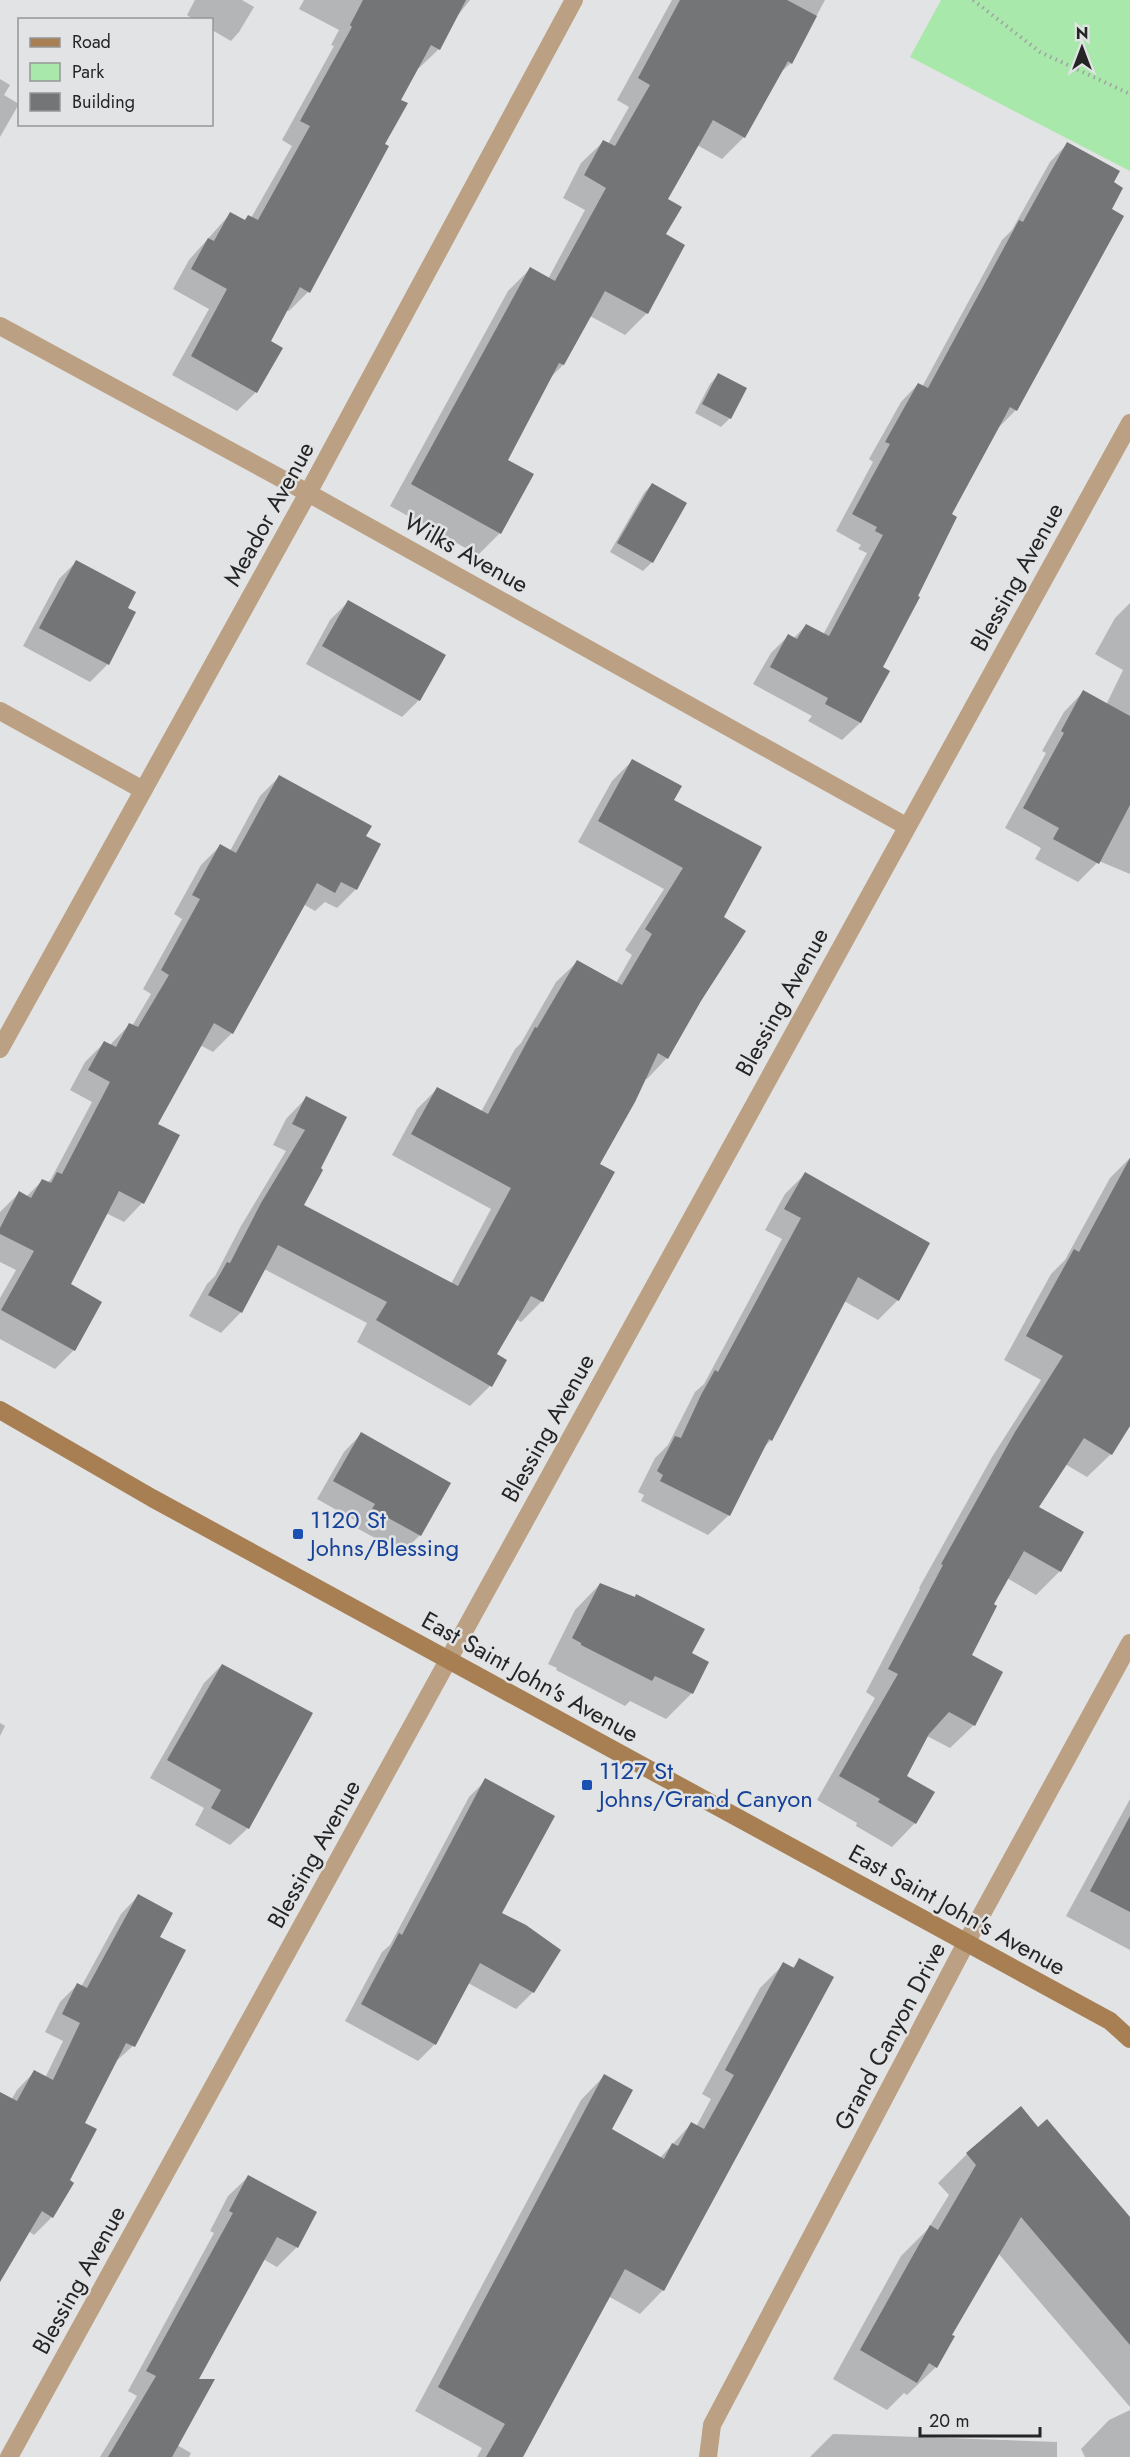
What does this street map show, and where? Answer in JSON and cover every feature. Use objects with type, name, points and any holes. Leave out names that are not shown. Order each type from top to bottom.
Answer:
[{"type":"street","name":"Meador Avenue","points":[[0,1049],[309,493],[574,0]]},
{"type":"street","name":"Wilks Avenue","points":[[0,326],[309,493],[906,826]]},
{"type":"street","name":"Blessing Avenue","points":[[9,2457],[1130,423]]},
{"type":"street","points":[[0,711],[142,790]]},
{"type":"street","name":"East Saint John's Avenue","points":[[0,1410],[152,1498],[1110,2021],[1130,2039]]},
{"type":"street","name":"Grand Canyon Drive","points":[[708,2457],[712,2425],[966,1943],[1130,1643]]},
{"type":"path","points":[[973,0],[1040,52],[1130,94]]},
{"type":"green space","points":[[941,0],[1130,0],[1130,171],[910,57]]},
{"type":"building","points":[[363,0],[466,0],[440,50],[431,45],[401,100],[408,103],[385,144],[389,146],[310,293],[300,287],[271,341],[283,348],[257,393],[191,356],[227,289],[191,269],[208,238],[214,241],[230,212],[245,220],[248,215],[258,220],[310,126],[300,121],[352,27],[350,25]]},
{"type":"building","points":[[680,0],[787,0],[817,16],[792,64],[788,61],[745,138],[713,120],[668,199],[682,207],[666,234],[685,245],[648,314],[605,291],[564,365],[559,363],[508,460],[534,474],[501,534],[411,484],[530,267],[555,281],[606,188],[584,175],[603,140],[615,146],[650,85],[638,78]]},
{"type":"building","points":[[1067,142],[1120,171],[1114,182],[1123,188],[1112,209],[1124,216],[1017,411],[1010,407],[952,514],[957,517],[918,596],[920,597],[883,667],[890,671],[861,723],[825,704],[828,698],[770,667],[788,634],[797,639],[806,624],[829,636],[883,535],[875,531],[877,527],[852,514],[890,444],[885,442],[918,383],[928,388],[1019,220],[1023,222]]},
{"type":"building","points":[[718,373],[747,388],[731,419],[702,404]]},
{"type":"building","points":[[652,483],[687,503],[653,563],[617,543]]},
{"type":"building","points":[[76,560],[136,592],[128,608],[136,612],[109,665],[39,628]]},
{"type":"building","points":[[348,600],[446,655],[420,701],[322,646]]},
{"type":"building","points":[[1083,690],[1130,716],[1130,805],[1099,864],[1053,839],[1059,828],[1023,808],[1064,733],[1061,731]]},
{"type":"building","points":[[632,759],[682,786],[674,800],[762,847],[724,917],[746,931],[701,1001],[668,1059],[658,1053],[635,1102],[600,1164],[615,1172],[543,1302],[531,1296],[497,1354],[507,1360],[492,1387],[376,1320],[387,1302],[278,1245],[242,1313],[208,1295],[227,1262],[230,1263],[261,1203],[305,1130],[292,1124],[306,1096],[347,1117],[304,1205],[458,1286],[511,1188],[411,1134],[437,1087],[488,1114],[535,1027],[537,1028],[577,960],[622,985],[652,934],[645,929],[683,868],[598,821]]},
{"type":"building","points":[[279,775],[372,826],[366,836],[381,844],[357,890],[341,882],[335,893],[317,883],[233,1034],[214,1023],[158,1124],[180,1135],[144,1204],[119,1191],[71,1284],[102,1302],[75,1351],[1,1310],[34,1251],[0,1234],[0,1228],[19,1191],[31,1198],[42,1179],[51,1183],[57,1172],[62,1174],[110,1082],[88,1070],[104,1041],[116,1047],[129,1023],[138,1027],[169,975],[161,970],[200,899],[192,895],[220,844],[236,853]]},
{"type":"building","points":[[1130,1158],[1130,1426],[1112,1455],[1084,1438],[1039,1507],[1084,1532],[1061,1572],[1024,1551],[994,1604],[997,1606],[972,1655],[1003,1672],[975,1726],[949,1712],[929,1734],[907,1776],[935,1792],[916,1824],[878,1802],[880,1799],[839,1776],[898,1674],[888,1669],[943,1565],[941,1564],[1015,1432],[1063,1356],[1026,1336],[1074,1249],[1079,1252]]},
{"type":"building","points":[[805,1172],[930,1243],[899,1301],[858,1277],[772,1441],[769,1439],[730,1516],[660,1481],[663,1475],[657,1471],[675,1436],[681,1438],[701,1395],[715,1370],[718,1372],[801,1218],[784,1209]]},
{"type":"building","points":[[361,1432],[451,1483],[421,1536],[372,1509],[375,1504],[333,1481]]},
{"type":"building","points":[[600,1583],[635,1597],[636,1594],[705,1629],[692,1653],[709,1662],[693,1694],[655,1676],[652,1681],[581,1645],[572,1638]]},
{"type":"building","points":[[222,1664],[313,1713],[249,1829],[211,1808],[221,1790],[167,1760]]},
{"type":"building","points":[[485,1778],[555,1816],[502,1913],[526,1925],[561,1950],[534,1993],[480,1963],[436,2045],[361,2004],[399,1933],[402,1935]]},
{"type":"building","points":[[1130,1816],[1130,1912],[1090,1891]]},
{"type":"building","points":[[138,1894],[173,1913],[160,1937],[186,1950],[135,2047],[126,2043],[85,2123],[97,2129],[70,2180],[74,2183],[53,2218],[42,2211],[0,2282],[0,2092],[17,2101],[34,2070],[53,2080],[80,2023],[62,2014],[77,1983],[87,1988]]},
{"type":"building","points":[[799,1958],[834,1977],[664,2291],[625,2269],[523,2457],[486,2457],[505,2424],[438,2387],[604,2074],[633,2090],[612,2129],[664,2159],[672,2143],[678,2146],[691,2122],[704,2129],[734,2075],[725,2070],[783,1962],[794,1968]]},
{"type":"building","points":[[1021,2106],[1038,2127],[1047,2119],[1130,2217],[1130,2345],[1021,2217],[952,2335],[955,2336],[937,2368],[929,2363],[917,2383],[860,2350],[930,2225],[938,2230],[976,2165],[966,2153]]},
{"type":"building","points":[[248,2175],[317,2212],[298,2248],[277,2237],[199,2379],[215,2379],[172,2457],[108,2457],[156,2376],[146,2371],[233,2213],[229,2211]]},
{"type":"place","name":"1120 St Johns/Blessing","points":[[298,1534]]},
{"type":"place","name":"1127 St Johns/Grand Canyon","points":[[587,1785]]}]
